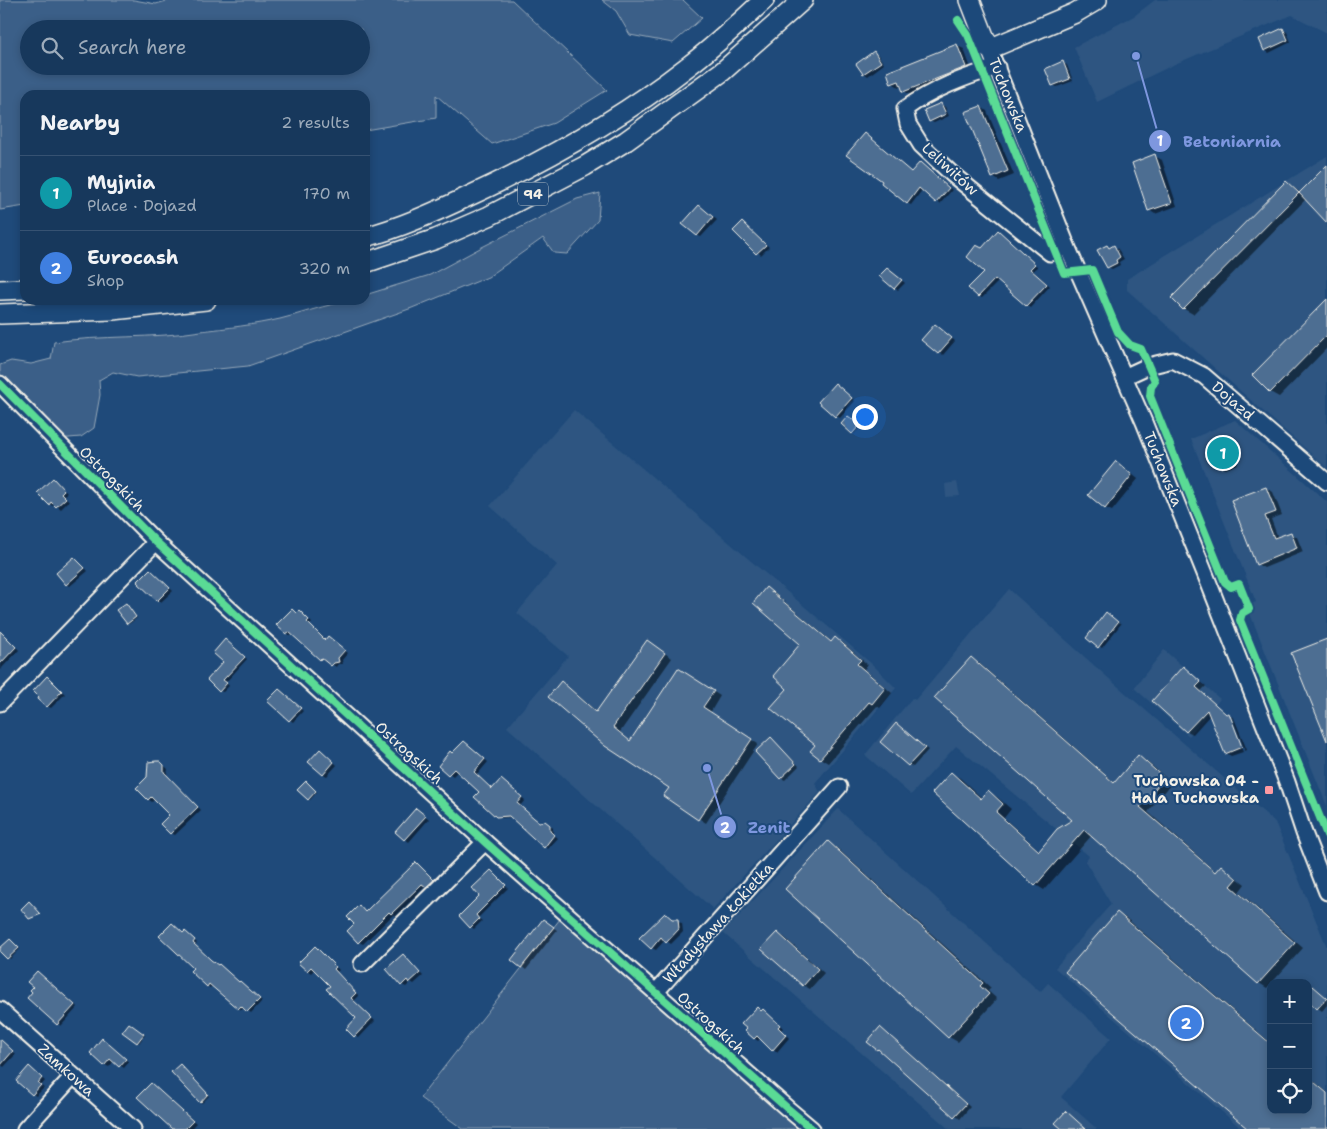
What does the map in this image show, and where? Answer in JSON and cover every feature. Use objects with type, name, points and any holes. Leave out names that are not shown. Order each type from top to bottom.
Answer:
[{"type":"main road","name":"94","points":[[370,236],[442,208],[519,173],[589,134],[687,67],[764,0]]},
{"type":"main road","name":"94","points":[[370,261],[436,240],[480,220],[585,166],[626,141],[723,71],[803,0]]},
{"type":"main road","name":"Tuchowska","points":[[970,0],[990,49],[1075,13],[1097,0]]},
{"type":"main road","points":[[0,290],[20,289]]},
{"type":"main road","points":[[0,314],[113,310],[160,305]]},
{"type":"street","name":"Tuchowska","points":[[990,49],[1067,246],[1144,422],[1256,702],[1327,892]]},
{"type":"street","name":"Leliwitów","points":[[997,67],[970,76],[918,99],[905,108],[908,124],[921,145],[953,175],[1050,253],[1067,246]]},
{"type":"street","name":"Dojazd","points":[[1124,377],[1148,366],[1173,360],[1204,376],[1327,482]]},
{"type":"street","name":"Ostrogskich","points":[[0,384],[156,542],[485,842],[812,1129]]},
{"type":"street","points":[[0,703],[156,542]]},
{"type":"street","name":"Władysława Łokietka","points":[[656,992],[839,787]]},
{"type":"street","points":[[362,964],[485,842]]},
{"type":"street","name":"Zamkowa","points":[[0,1010],[133,1129]]},
{"type":"street","points":[[25,1129],[73,1076]]},
{"type":"shaded area","points":[[0,0],[134,0],[156,4],[170,0],[512,0],[607,90],[554,123],[492,144],[436,95],[436,118],[370,129],[370,90],[20,90],[20,207],[0,210]]},
{"type":"shaded area","points":[[602,0],[683,0],[702,18],[673,43],[630,35],[616,11]]},
{"type":"shaded area","points":[[1155,0],[1327,0],[1327,33],[1292,15],[1175,64],[1097,102],[1074,47],[1134,16]]},
{"type":"shaded area","points":[[1327,156],[1327,468],[1127,290],[1127,279]]},
{"type":"shaded area","points":[[600,193],[598,220],[567,254],[554,253],[543,238],[488,277],[412,308],[248,366],[137,377],[113,372],[99,380],[100,395],[94,428],[81,437],[57,439],[0,380],[0,365],[11,361],[31,364],[51,359],[54,342],[183,333],[260,323],[331,305],[370,305],[370,293],[430,275],[577,199]]},
{"type":"shaded area","points":[[574,410],[873,665],[896,688],[815,783],[820,792],[713,909],[507,727],[568,656],[517,613],[557,565],[490,506]]},
{"type":"shaded area","points":[[1235,420],[1327,502],[1327,806],[1247,606],[1256,602],[1191,439]]},
{"type":"shaded area","points":[[957,482],[960,496],[946,497],[945,484]]},
{"type":"shaded area","points":[[1009,589],[1106,676],[1275,822],[1327,947],[1327,1129],[1242,1129],[1055,968],[1111,904],[1085,861],[1089,856],[956,746],[911,795],[865,755],[912,698],[915,700]]},
{"type":"shaded area","points":[[1164,650],[1220,699],[1189,736],[1134,688]]},
{"type":"shaded area","points":[[838,809],[1040,992],[1048,983],[1111,1038],[1061,1097],[1097,1129],[949,1129],[723,933]]},
{"type":"shaded area","points":[[560,919],[696,1034],[803,1129],[463,1129],[420,1098]]},
{"type":"building","points":[[1283,28],[1288,40],[1264,51],[1259,39]]},
{"type":"building","points":[[957,44],[966,67],[903,92],[899,81],[891,84],[887,72]]},
{"type":"building","points":[[874,51],[881,62],[863,74],[856,64]]},
{"type":"building","points":[[1063,61],[1070,79],[1052,86],[1045,69]]},
{"type":"building","points":[[941,103],[946,114],[929,122],[924,110]]},
{"type":"building","points":[[981,106],[1008,171],[992,178],[965,112]]},
{"type":"building","points":[[865,133],[911,172],[920,162],[949,188],[936,203],[919,188],[907,204],[881,183],[882,181],[846,155]]},
{"type":"building","points":[[1155,154],[1172,203],[1148,211],[1132,163]]},
{"type":"building","points":[[1327,165],[1327,223],[1299,193]]},
{"type":"building","points":[[1286,181],[1299,193],[1183,310],[1171,298]]},
{"type":"building","points":[[699,205],[713,217],[697,236],[682,224]]},
{"type":"building","points":[[742,222],[766,245],[756,254],[733,231]]},
{"type":"building","points":[[998,230],[1035,264],[1030,269],[1047,284],[1026,306],[995,279],[978,297],[968,288],[984,272],[967,257],[976,245],[982,248]]},
{"type":"building","points":[[1107,245],[1109,248],[1114,245],[1120,257],[1116,260],[1117,263],[1107,268],[1097,250]]},
{"type":"building","points":[[887,268],[902,280],[894,289],[879,276]]},
{"type":"building","points":[[1327,299],[1327,335],[1270,393],[1252,375]]},
{"type":"building","points":[[935,324],[952,338],[938,354],[921,340]]},
{"type":"building","points":[[835,383],[852,398],[835,417],[818,402]]},
{"type":"building","points":[[848,416],[860,425],[852,434],[841,424]]},
{"type":"building","points":[[1225,438],[1235,462],[1221,468],[1211,443]]},
{"type":"building","points":[[1116,461],[1132,475],[1105,509],[1088,495]]},
{"type":"building","points":[[53,478],[64,490],[61,493],[66,498],[56,507],[51,502],[49,505],[37,493]]},
{"type":"building","points":[[1266,487],[1276,512],[1265,516],[1274,538],[1291,532],[1297,548],[1256,565],[1231,500]]},
{"type":"building","points":[[74,557],[85,568],[66,585],[56,573]]},
{"type":"building","points":[[150,569],[170,588],[157,601],[137,582]]},
{"type":"building","points":[[766,587],[831,642],[835,637],[861,660],[857,664],[885,688],[872,704],[869,702],[820,759],[810,751],[815,745],[770,708],[787,689],[773,676],[800,644],[753,603]]},
{"type":"building","points":[[126,603],[136,617],[127,624],[116,610]]},
{"type":"building","points":[[292,609],[296,613],[299,610],[309,620],[307,622],[325,640],[328,636],[345,650],[338,658],[339,662],[331,666],[321,658],[320,660],[289,632],[286,634],[276,625]]},
{"type":"building","points":[[1106,612],[1118,622],[1098,648],[1086,638]]},
{"type":"building","points":[[0,631],[16,647],[0,664]]},
{"type":"building","points":[[225,639],[245,657],[223,680],[227,683],[219,692],[207,680],[223,662],[213,653]]},
{"type":"building","points":[[1327,639],[1327,741],[1291,653]]},
{"type":"building","points":[[647,640],[665,653],[613,727],[630,741],[678,668],[714,691],[703,707],[752,739],[698,820],[663,796],[669,788],[605,746],[548,697],[561,681],[596,712]]},
{"type":"building","points":[[971,657],[1114,783],[1138,755],[1164,778],[1140,807],[1215,872],[1221,865],[1237,879],[1231,886],[1295,943],[1258,984],[1084,830],[1035,886],[932,793],[951,772],[981,799],[988,790],[1003,804],[996,812],[1039,851],[1057,829],[1072,820],[934,698]]},
{"type":"building","points":[[1183,666],[1201,682],[1196,687],[1226,714],[1229,713],[1242,747],[1225,754],[1207,710],[1186,732],[1152,701]]},
{"type":"building","points":[[47,676],[62,691],[47,707],[38,699],[39,697],[33,691]]},
{"type":"building","points":[[279,689],[301,708],[289,721],[267,701]]},
{"type":"building","points":[[896,723],[925,748],[908,766],[880,742]]},
{"type":"building","points":[[771,737],[796,764],[780,779],[755,752]]},
{"type":"building","points":[[464,741],[485,759],[474,772],[492,789],[501,779],[522,797],[517,803],[539,822],[545,821],[550,825],[550,831],[554,835],[544,848],[509,816],[496,817],[474,797],[479,792],[454,769],[448,775],[438,766],[450,751],[452,753]]},
{"type":"building","points":[[320,749],[334,762],[323,775],[308,762]]},
{"type":"building","points":[[160,761],[164,765],[164,772],[198,807],[170,834],[160,824],[169,815],[151,797],[148,800],[136,788],[147,777],[148,762]]},
{"type":"building","points":[[306,781],[316,791],[308,800],[297,790]]},
{"type":"building","points":[[416,808],[426,816],[404,840],[395,832]]},
{"type":"building","points":[[828,841],[983,983],[980,986],[989,994],[948,1038],[785,889]]},
{"type":"building","points":[[416,862],[434,880],[426,887],[422,884],[391,914],[389,912],[358,943],[347,931],[354,924],[347,917],[359,905],[365,912]]},
{"type":"building","points":[[491,870],[506,885],[476,915],[479,919],[470,928],[459,916],[479,896],[472,888]]},
{"type":"building","points":[[29,901],[41,914],[29,919],[21,909]]},
{"type":"building","points":[[1117,912],[1267,1041],[1267,1114],[1312,1114],[1312,1080],[1327,1093],[1327,1129],[1248,1129],[1065,972]]},
{"type":"building","points":[[665,913],[672,919],[678,919],[679,929],[666,943],[661,937],[651,949],[639,938]]},
{"type":"building","points":[[543,919],[554,927],[521,968],[511,960]]},
{"type":"building","points":[[172,923],[183,933],[185,931],[195,940],[193,943],[211,960],[219,964],[260,999],[247,1012],[241,1006],[238,1009],[209,984],[207,987],[190,971],[193,968],[159,936]]},
{"type":"building","points":[[777,932],[818,969],[803,986],[761,949]]},
{"type":"building","points":[[10,939],[19,948],[7,959],[0,952],[0,948]]},
{"type":"building","points":[[315,946],[336,967],[334,969],[356,993],[351,998],[372,1018],[354,1037],[346,1029],[356,1018],[326,989],[330,986],[311,967],[307,971],[298,963]]},
{"type":"building","points":[[403,954],[420,973],[409,983],[407,980],[401,986],[386,969]]},
{"type":"building","points":[[37,971],[75,1005],[57,1025],[27,998],[32,992],[30,990],[33,987],[27,982]]},
{"type":"building","points":[[1313,986],[1327,998],[1317,1009],[1312,1005]]},
{"type":"building","points":[[757,1007],[761,1011],[763,1009],[780,1025],[778,1027],[786,1035],[772,1051],[757,1036],[754,1039],[745,1031],[747,1029],[741,1024]]},
{"type":"building","points":[[129,1023],[144,1034],[137,1043],[122,1032]]},
{"type":"building","points":[[880,1027],[966,1104],[954,1117],[878,1049],[867,1042]]},
{"type":"building","points":[[102,1038],[126,1059],[119,1067],[110,1059],[104,1066],[90,1053]]},
{"type":"building","points":[[0,1039],[13,1051],[0,1066]]},
{"type":"building","points":[[180,1064],[208,1094],[200,1103],[171,1072]]},
{"type":"building","points":[[29,1066],[42,1078],[38,1083],[41,1085],[32,1095],[16,1081]]},
{"type":"building","points":[[151,1083],[193,1121],[185,1129],[172,1129],[137,1097]]},
{"type":"building","points":[[1066,1111],[1086,1129],[1062,1129],[1055,1123]]},
{"type":"cycle path","points":[[958,20],[968,35],[1064,273],[1092,270],[1118,332],[1130,345],[1141,349],[1155,381],[1151,387],[1150,396],[1225,582],[1231,587],[1239,584],[1249,609],[1242,613],[1240,620],[1327,835]]},
{"type":"cycle path","points":[[0,384],[156,542],[485,842],[812,1129]]},
{"type":"place","name":"Betoniarnia","points":[[1136,56]]},
{"type":"place","name":"Myjnia","points":[[1223,453]]},
{"type":"place","name":"Zenit","points":[[707,768]]},
{"type":"place","name":"Tuchowska 04 - Hala Tuchowska","points":[[1269,790]]},
{"type":"place","name":"Eurocash","points":[[1186,1023]]}]
